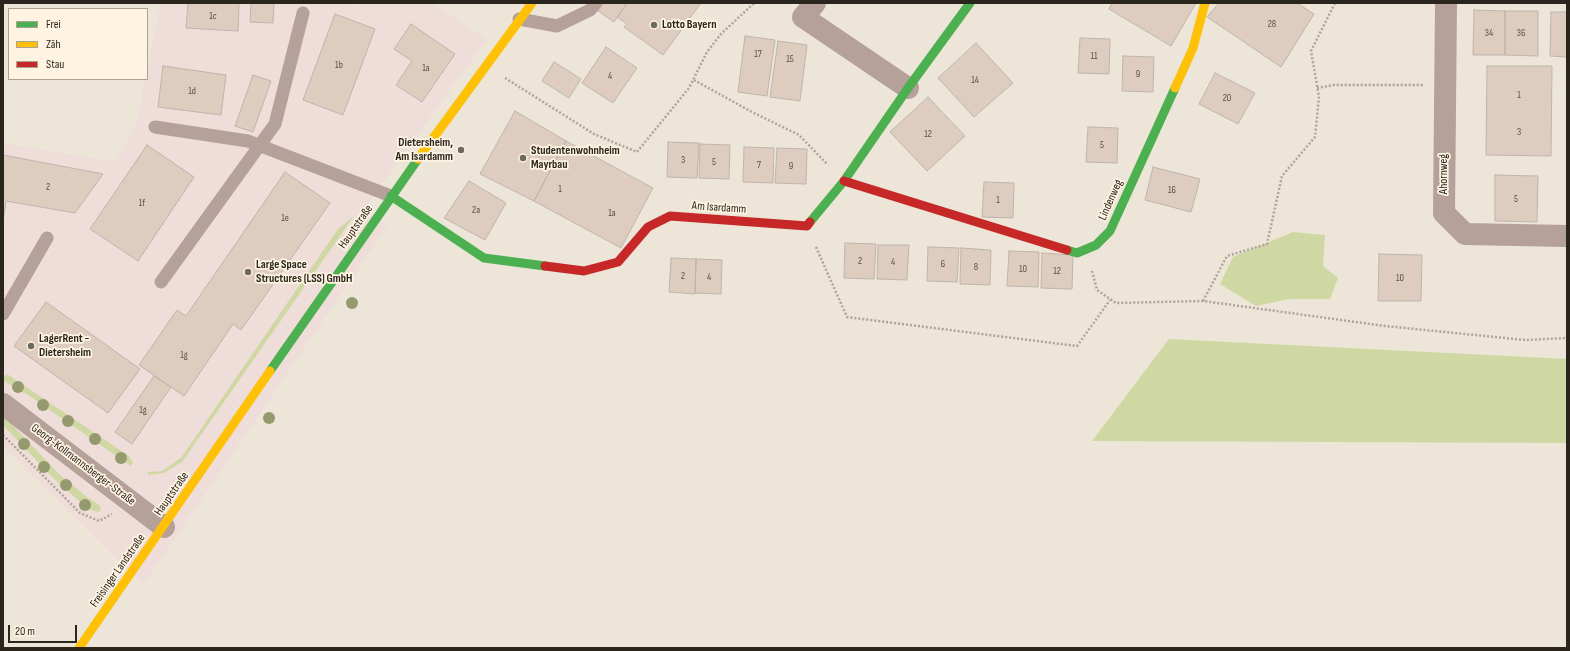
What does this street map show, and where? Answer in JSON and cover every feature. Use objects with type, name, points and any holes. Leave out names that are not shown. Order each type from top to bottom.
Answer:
[{"type":"street","name":"Hauptstraße","points":[[164,527],[391,196],[532,3]]},
{"type":"street","points":[[815,3],[803,17],[908,88]]},
{"type":"street","points":[[807,226],[844,181],[908,88],[970,3]]},
{"type":"street","name":"Lindenweg","points":[[1086,250],[1096,245],[1110,231],[1193,48],[1205,3]]},
{"type":"street","name":"Ahornweg","points":[[1446,3],[1444,213],[1465,234],[1567,236]]},
{"type":"street","points":[[844,181],[1077,253],[1086,250]]},
{"type":"street","name":"Am Isardamm","points":[[391,196],[484,258],[584,271],[618,262],[648,226],[670,216],[807,226]]},
{"type":"street","name":"Georg-Kollmannsberger-Straße","points":[[3,404],[164,527]]},
{"type":"street","name":"Freisinger Landstraße","points":[[79,648],[164,527]]},
{"type":"lane","points":[[519,19],[557,26],[590,10],[596,3]]},
{"type":"lane","points":[[161,282],[275,124],[302,13]]},
{"type":"lane","points":[[155,127],[248,141],[391,196]]},
{"type":"lane","points":[[3,314],[47,238]]},
{"type":"path","points":[[487,64],[522,90],[594,134],[637,152],[676,106],[694,80],[707,52],[721,34],[754,3]]},
{"type":"path","points":[[1203,301],[1226,256],[1267,244],[1282,176],[1315,137],[1319,97],[1311,51],[1334,3]]},
{"type":"path","points":[[694,80],[750,111],[799,135],[844,181]]},
{"type":"path","points":[[1317,88],[1334,85],[1445,85]]},
{"type":"path","points":[[807,226],[847,317],[1078,346],[1110,300]]},
{"type":"path","points":[[1086,250],[1097,290],[1116,303],[1203,301],[1400,327],[1525,340],[1567,338]]},
{"type":"path","points":[[3,435],[80,513],[99,521],[134,503]]},
{"type":"shaded area","points":[[161,3],[346,3],[360,6],[361,3],[432,3],[487,39],[362,212],[388,225],[144,584],[119,562],[3,446],[3,143],[116,162],[136,125],[145,80],[148,80],[148,66]]},
{"type":"green space","points":[[354,216],[182,462],[164,473],[149,475],[147,472],[162,471],[181,458],[338,229]]},
{"type":"green space","points":[[1293,232],[1325,235],[1323,266],[1338,278],[1330,299],[1289,299],[1256,306],[1220,284],[1233,257]]},
{"type":"green space","points":[[1169,339],[1567,359],[1567,443],[1092,441]]},
{"type":"green space","points":[[7,374],[129,456],[133,463],[131,466],[31,397],[4,381],[4,377]]},
{"type":"green space","points":[[3,415],[59,474],[99,505],[101,508],[99,512],[88,509],[54,479],[3,425]]},
{"type":"building","points":[[188,3],[239,3],[238,31],[186,28]]},
{"type":"building","points":[[251,3],[274,3],[273,23],[250,22]]},
{"type":"building","points":[[587,3],[627,3],[614,22]]},
{"type":"building","points":[[627,3],[701,3],[663,55],[624,27],[627,24],[617,17]]},
{"type":"building","points":[[1112,3],[1196,3],[1171,46],[1109,9]]},
{"type":"building","points":[[1219,3],[1297,3],[1314,14],[1281,67],[1207,17]]},
{"type":"building","points":[[1474,10],[1505,11],[1505,55],[1473,55]]},
{"type":"building","points":[[1505,11],[1538,11],[1538,56],[1505,55]]},
{"type":"building","points":[[1551,12],[1567,12],[1567,57],[1550,56]]},
{"type":"building","points":[[335,14],[375,29],[343,115],[303,100]]},
{"type":"building","points":[[411,24],[455,54],[422,102],[396,85],[412,61],[394,49]]},
{"type":"building","points":[[745,36],[775,40],[767,96],[738,92]]},
{"type":"building","points":[[1080,38],[1110,39],[1109,74],[1078,73]]},
{"type":"building","points":[[778,41],[807,45],[800,101],[770,97]]},
{"type":"building","points":[[976,43],[1013,83],[974,117],[938,78]]},
{"type":"building","points":[[606,47],[637,68],[613,103],[582,83]]},
{"type":"building","points":[[1123,56],[1154,57],[1153,92],[1122,91]]},
{"type":"building","points":[[554,62],[581,79],[569,98],[542,81]]},
{"type":"building","points":[[163,66],[226,75],[221,115],[158,107]]},
{"type":"building","points":[[1487,66],[1552,66],[1551,156],[1486,155]]},
{"type":"building","points":[[1215,73],[1255,93],[1238,124],[1199,104]]},
{"type":"building","points":[[253,75],[271,81],[253,132],[235,126]]},
{"type":"building","points":[[928,97],[965,136],[927,171],[890,132]]},
{"type":"building","name":"Studentenwohnheim Mayrbau","points":[[515,111],[566,141],[534,201],[480,174]]},
{"type":"building","points":[[1088,127],[1118,128],[1117,163],[1086,162]]},
{"type":"building","points":[[566,141],[653,188],[621,248],[534,201]]},
{"type":"building","points":[[668,142],[699,143],[697,178],[667,177]]},
{"type":"building","points":[[700,144],[730,145],[729,179],[699,178]]},
{"type":"building","points":[[147,145],[194,177],[138,261],[90,229]]},
{"type":"building","points":[[744,147],[774,148],[773,183],[743,182]]},
{"type":"building","points":[[777,148],[807,149],[806,184],[775,183]]},
{"type":"building","points":[[3,155],[103,174],[75,213],[6,201],[3,222]]},
{"type":"building","points":[[1153,167],[1200,179],[1191,212],[1145,200]]},
{"type":"building","name":"Large Space Structures (LSS) GmbH","points":[[285,172],[330,203],[241,330],[233,324],[184,396],[139,365],[177,310],[186,316]]},
{"type":"building","points":[[1495,175],[1538,176],[1537,222],[1495,221]]},
{"type":"building","points":[[469,181],[506,203],[485,240],[444,218]]},
{"type":"building","points":[[984,182],[1014,183],[1013,218],[982,217]]},
{"type":"building","points":[[845,243],[876,244],[874,279],[844,278]]},
{"type":"building","points":[[878,245],[909,245],[907,280],[877,279]]},
{"type":"building","points":[[928,247],[959,248],[957,282],[927,281]]},
{"type":"building","points":[[961,248],[991,250],[990,285],[960,284]]},
{"type":"building","points":[[1009,251],[1039,252],[1038,287],[1007,286]]},
{"type":"building","points":[[1042,253],[1073,255],[1072,289],[1041,288]]},
{"type":"building","points":[[1379,254],[1422,255],[1421,301],[1378,301]]},
{"type":"building","points":[[671,258],[696,259],[695,294],[669,292]]},
{"type":"building","points":[[696,259],[722,260],[721,294],[695,293]]},
{"type":"building","points":[[46,302],[140,369],[108,413],[14,346]]},
{"type":"building","points":[[154,376],[171,387],[132,444],[115,432]]},
{"type":"traffic: fast","points":[[810,222],[844,181],[908,88],[970,3]]},
{"type":"traffic: fast","points":[[1067,250],[1077,253],[1096,245],[1110,231],[1175,88]]},
{"type":"traffic: fast","points":[[270,371],[418,159]]},
{"type":"traffic: fast","points":[[391,196],[484,258],[545,266]]},
{"type":"traffic: slow","points":[[418,159],[532,3]]},
{"type":"traffic: slow","points":[[1175,88],[1193,48],[1205,3]]},
{"type":"traffic: slow","points":[[79,648],[270,371]]},
{"type":"traffic: jam","points":[[844,181],[1067,250]]},
{"type":"traffic: jam","points":[[545,266],[584,271],[618,262],[648,227],[670,216],[807,226],[810,222]]},
{"type":"place","name":"Lotto Bayern","points":[[654,25]]},
{"type":"place","name":"Dietersheim, Am Isardamm","points":[[461,150]]},
{"type":"place","name":"Studentenwohnheim Mayrbau","points":[[523,158]]},
{"type":"place","name":"Large Space Structures (LSS) GmbH","points":[[248,272]]},
{"type":"place","name":"LagerRent - Dietersheim","points":[[31,346]]}]
